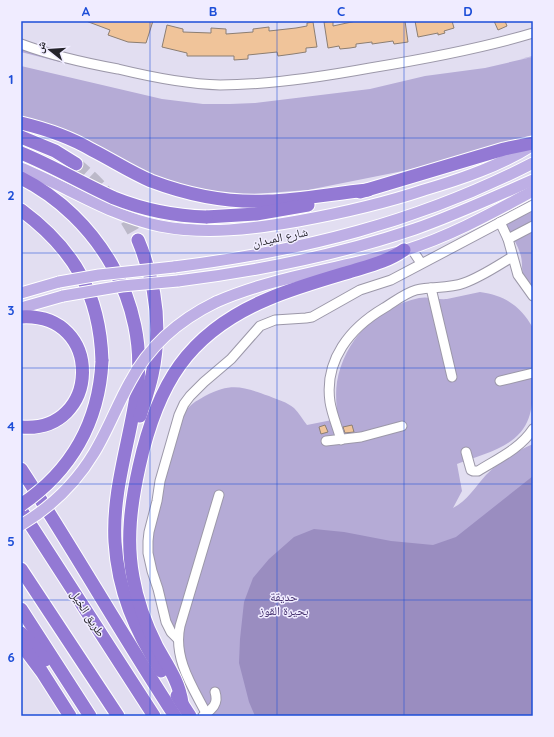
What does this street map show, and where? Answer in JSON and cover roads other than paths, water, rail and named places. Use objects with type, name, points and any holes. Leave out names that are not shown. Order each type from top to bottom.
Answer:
[{"type":"highway","points":[[21,123],[52,132],[72,140],[151,181],[201,196],[267,201],[368,190]]},
{"type":"highway","points":[[21,137],[55,151],[76,164]]},
{"type":"highway","points":[[21,153],[130,204],[162,212],[206,217],[235,216],[278,211],[322,202],[368,190],[504,149],[533,144]]},
{"type":"highway","points":[[21,178],[46,194],[77,219],[96,240],[118,276],[129,303],[136,331],[139,359],[138,388],[117,495],[114,525],[118,571],[125,600],[141,638],[190,716]]},
{"type":"highway","points":[[21,210],[52,235],[67,253],[81,275],[91,298],[98,323],[102,361],[97,400],[83,438],[61,470],[21,505]]},
{"type":"highway","points":[[117,495],[149,388],[156,351],[156,299],[148,264],[138,240]]},
{"type":"highway","points":[[182,702],[176,679],[154,640],[140,606],[133,577],[130,545],[131,514],[137,476],[146,438],[158,402],[177,368],[196,346],[218,326],[243,311],[268,299],[382,262],[407,249]]},
{"type":"highway","points":[[21,316],[43,318],[63,328],[77,345],[83,367],[82,382],[78,396],[69,409],[51,422],[36,426],[21,427]]},
{"type":"highway","points":[[21,469],[73,550],[134,652],[175,716]]},
{"type":"highway","name":"طريق الخيل","points":[[21,510],[154,716]]},
{"type":"highway","points":[[21,569],[118,716]]},
{"type":"highway","points":[[21,609],[90,716]]},
{"type":"highway","points":[[21,633],[44,658],[82,716]]},
{"type":"highway","points":[[22,646],[70,716]]},
{"type":"main road","points":[[21,168],[101,207],[130,218],[167,227],[206,231],[254,229],[346,213],[407,196],[493,166],[518,154],[533,144]]},
{"type":"main road","name":"شارع الميدان","points":[[21,293],[59,282],[99,275],[174,267],[265,254],[319,242],[408,217],[496,182],[533,163]]},
{"type":"main road","points":[[21,308],[63,296],[116,286],[178,281],[272,266],[361,245],[409,231],[447,217],[533,180]]},
{"type":"main road","points":[[21,525],[45,509],[77,478],[101,441],[130,381],[151,350],[170,331],[192,315],[216,302],[248,290],[407,249],[459,229],[533,191]]},
{"type":"street","points":[[21,44],[42,52],[69,59],[166,80],[236,85],[330,75],[400,63],[487,46],[533,33]]},
{"type":"street","points":[[178,639],[169,629],[166,622],[149,560],[148,537],[157,501],[160,481],[177,421],[184,404],[199,387],[237,354],[260,326],[275,320],[312,317],[360,290],[391,280],[533,205]]},
{"type":"street","points":[[500,222],[508,239],[518,275],[533,296]]},
{"type":"street","points":[[508,239],[533,226]]},
{"type":"street","points":[[452,248],[459,229]]},
{"type":"street","points":[[407,249],[422,263]]},
{"type":"street","points":[[341,440],[330,403],[330,387],[332,371],[337,356],[344,342],[354,330],[379,310],[415,290],[454,286],[465,283],[512,257]]},
{"type":"street","points":[[431,288],[452,377]]},
{"type":"street","points":[[500,381],[533,373]]},
{"type":"street","points":[[326,441],[361,437],[402,426]]},
{"type":"street","points":[[466,452],[471,470],[478,471],[518,446],[533,430]]},
{"type":"street","points":[[215,692],[215,706],[204,715],[180,659],[178,639],[180,626],[219,495]]},
{"type":"tunnel","points":[[76,164],[111,198],[138,240]]},
{"type":"park label","name":"حديقة بحيرة القوز","points":[[284,603]]}]
